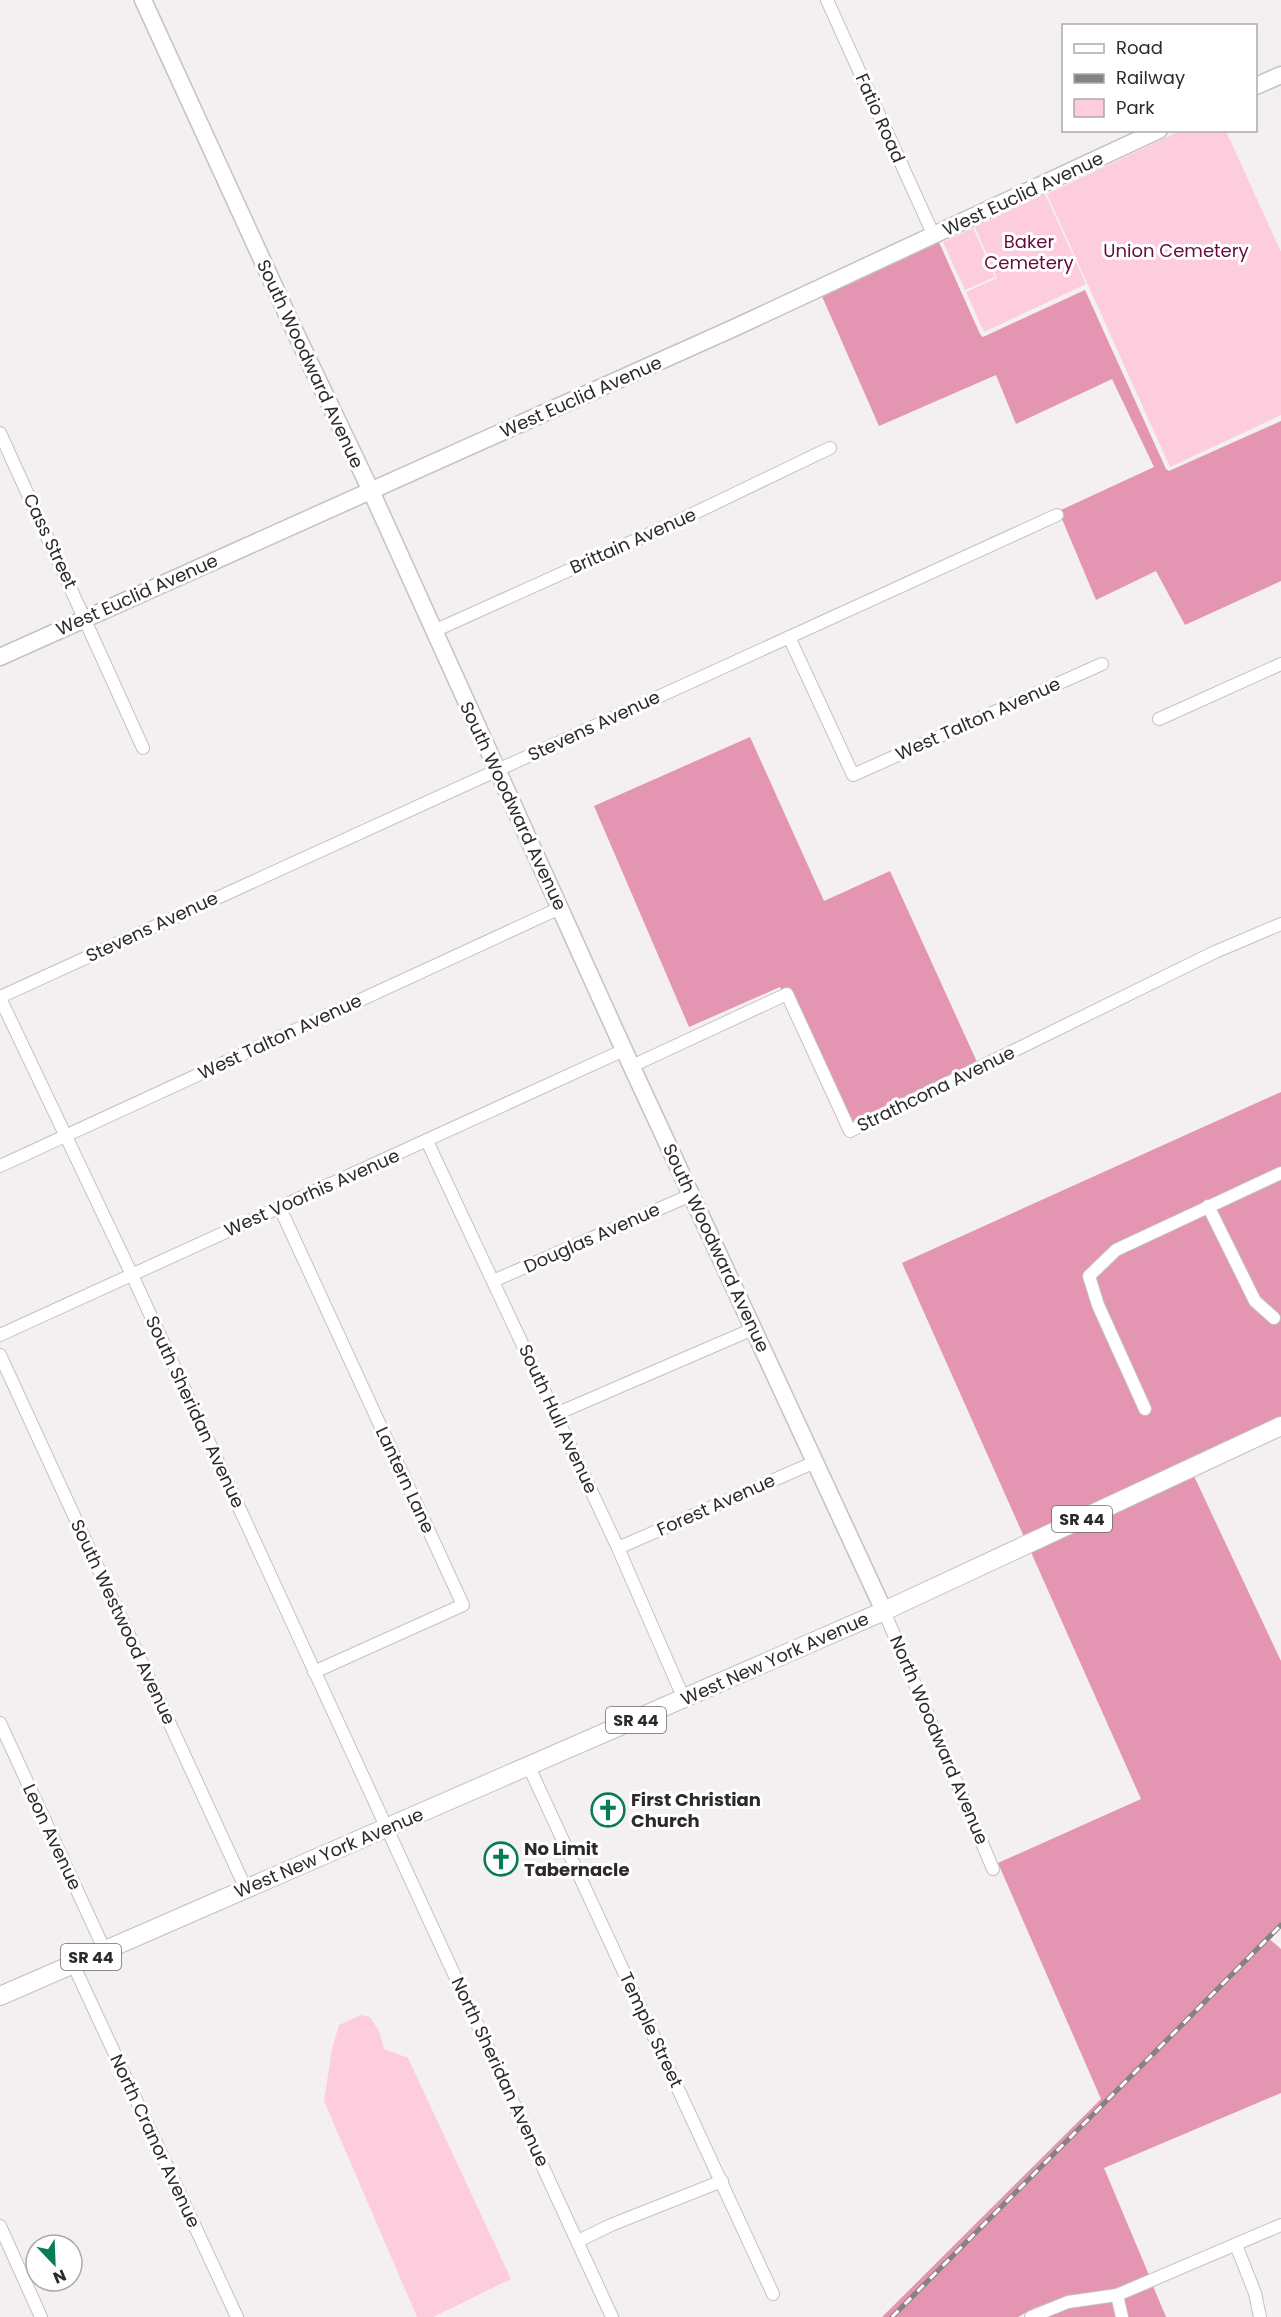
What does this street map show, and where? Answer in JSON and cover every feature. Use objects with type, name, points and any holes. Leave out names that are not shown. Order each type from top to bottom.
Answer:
[{"type":"main road","name":"West New York Avenue","points":[[0,1996],[884,1611],[1281,1426]]},
{"type":"street","name":"South Woodward Avenue","points":[[143,0],[306,357],[371,491],[624,1050],[884,1611]]},
{"type":"street","name":"Fatio Road","points":[[827,0],[934,236]]},
{"type":"street","points":[[1257,86],[1281,75]]},
{"type":"street","name":"West Euclid Avenue","points":[[0,657],[934,236],[1155,132]]},
{"type":"street","name":"Cass Street","points":[[0,433],[143,748]]},
{"type":"street","name":"Brittain Avenue","points":[[434,631],[676,522],[830,448]]},
{"type":"street","name":"Stevens Avenue","points":[[0,997],[1057,514]]},
{"type":"street","name":"West Talton Avenue","points":[[789,638],[853,775],[1102,664]]},
{"type":"street","points":[[1159,719],[1281,664]]},
{"type":"street","name":"West Talton Avenue","points":[[0,1166],[560,908]]},
{"type":"street","name":"Strathcona Avenue","points":[[632,1066],[787,994],[850,1131],[1215,952],[1281,924]]},
{"type":"street","name":"South Sheridan Avenue","points":[[0,997],[132,1275],[388,1828]]},
{"type":"street","name":"West Voorhis Avenue","points":[[0,1335],[624,1050]]},
{"type":"street","name":"South Hull Avenue","points":[[427,1141],[618,1548],[684,1699]]},
{"type":"street","points":[[1145,1409],[1098,1305],[1089,1276],[1116,1250],[1281,1173]]},
{"type":"street","name":"Douglas Avenue","points":[[494,1281],[691,1195]]},
{"type":"street","points":[[1208,1206],[1255,1301],[1274,1318]]},
{"type":"street","name":"Lantern Lane","points":[[280,1208],[462,1605],[314,1672]]},
{"type":"street","points":[[556,1414],[753,1329]]},
{"type":"street","name":"South Westwood Avenue","points":[[0,1355],[246,1889]]},
{"type":"street","name":"Forest Avenue","points":[[618,1548],[814,1462]]},
{"type":"street","name":"North Woodward Avenue","points":[[884,1611],[993,1869]]},
{"type":"street","name":"Leon Avenue","points":[[0,1723],[105,1951]]},
{"type":"street","name":"Temple Street","points":[[529,1767],[774,2294]]},
{"type":"street","name":"North Sheridan Avenue","points":[[388,1828],[612,2317]]},
{"type":"street","name":"North Cranor Avenue","points":[[73,1964],[237,2317]]},
{"type":"street","points":[[578,2241],[722,2181]]},
{"type":"street","points":[[1030,2317],[1068,2302],[1117,2295],[1281,2225]]},
{"type":"street","points":[[0,2226],[41,2317]]},
{"type":"street","points":[[1236,2245],[1255,2293],[1260,2317]]},
{"type":"street","points":[[1117,2295],[1122,2317]]},
{"type":"green space","name":"Union Cemetery","points":[[1178,132],[1226,132],[1281,252],[1281,415],[1170,467],[1047,194]]},
{"type":"green space","name":"Baker Cemetery","points":[[1045,194],[1086,284],[984,332],[966,292],[997,278],[975,227]]},
{"type":"green space","points":[[973,228],[995,277],[965,290],[943,242]]},
{"type":"green space","points":[[361,2015],[370,2017],[379,2031],[384,2049],[408,2058],[511,2279],[433,2317],[417,2317],[324,2101],[332,2049],[339,2025]]},
{"type":"shaded area","points":[[938,240],[983,337],[1085,290],[1166,469],[1169,471],[1281,421],[1281,581],[1185,625],[1156,571],[1096,600],[1062,519],[1064,517],[1061,510],[1154,467],[1112,379],[1016,424],[996,375],[879,426],[821,294]]},
{"type":"shaded area","points":[[750,737],[824,901],[890,871],[977,1062],[851,1122],[780,987],[689,1027],[594,806]]},
{"type":"shaded area","points":[[1281,1092],[1281,1420],[1025,1539],[902,1263]]},
{"type":"shaded area","points":[[1193,1474],[1281,1661],[1281,1922],[1267,1937],[1281,1949],[1281,2093],[1104,2168],[1149,2275],[1115,2290],[1066,2297],[1034,2308],[1018,2317],[882,2317],[1101,2099],[998,1863],[1141,1799],[1030,1550]]},
{"type":"shaded area","points":[[1153,2286],[1166,2317],[1128,2317],[1123,2299]]},
{"type":"shaded area","points":[[1113,2302],[1117,2317],[1045,2317],[1069,2308]]},
{"type":"railway","points":[[892,2317],[1281,1925]]},
{"type":"place","name":"First Christian Church","points":[[608,1810]]},
{"type":"place","name":"No Limit Tabernacle","points":[[501,1859]]}]
